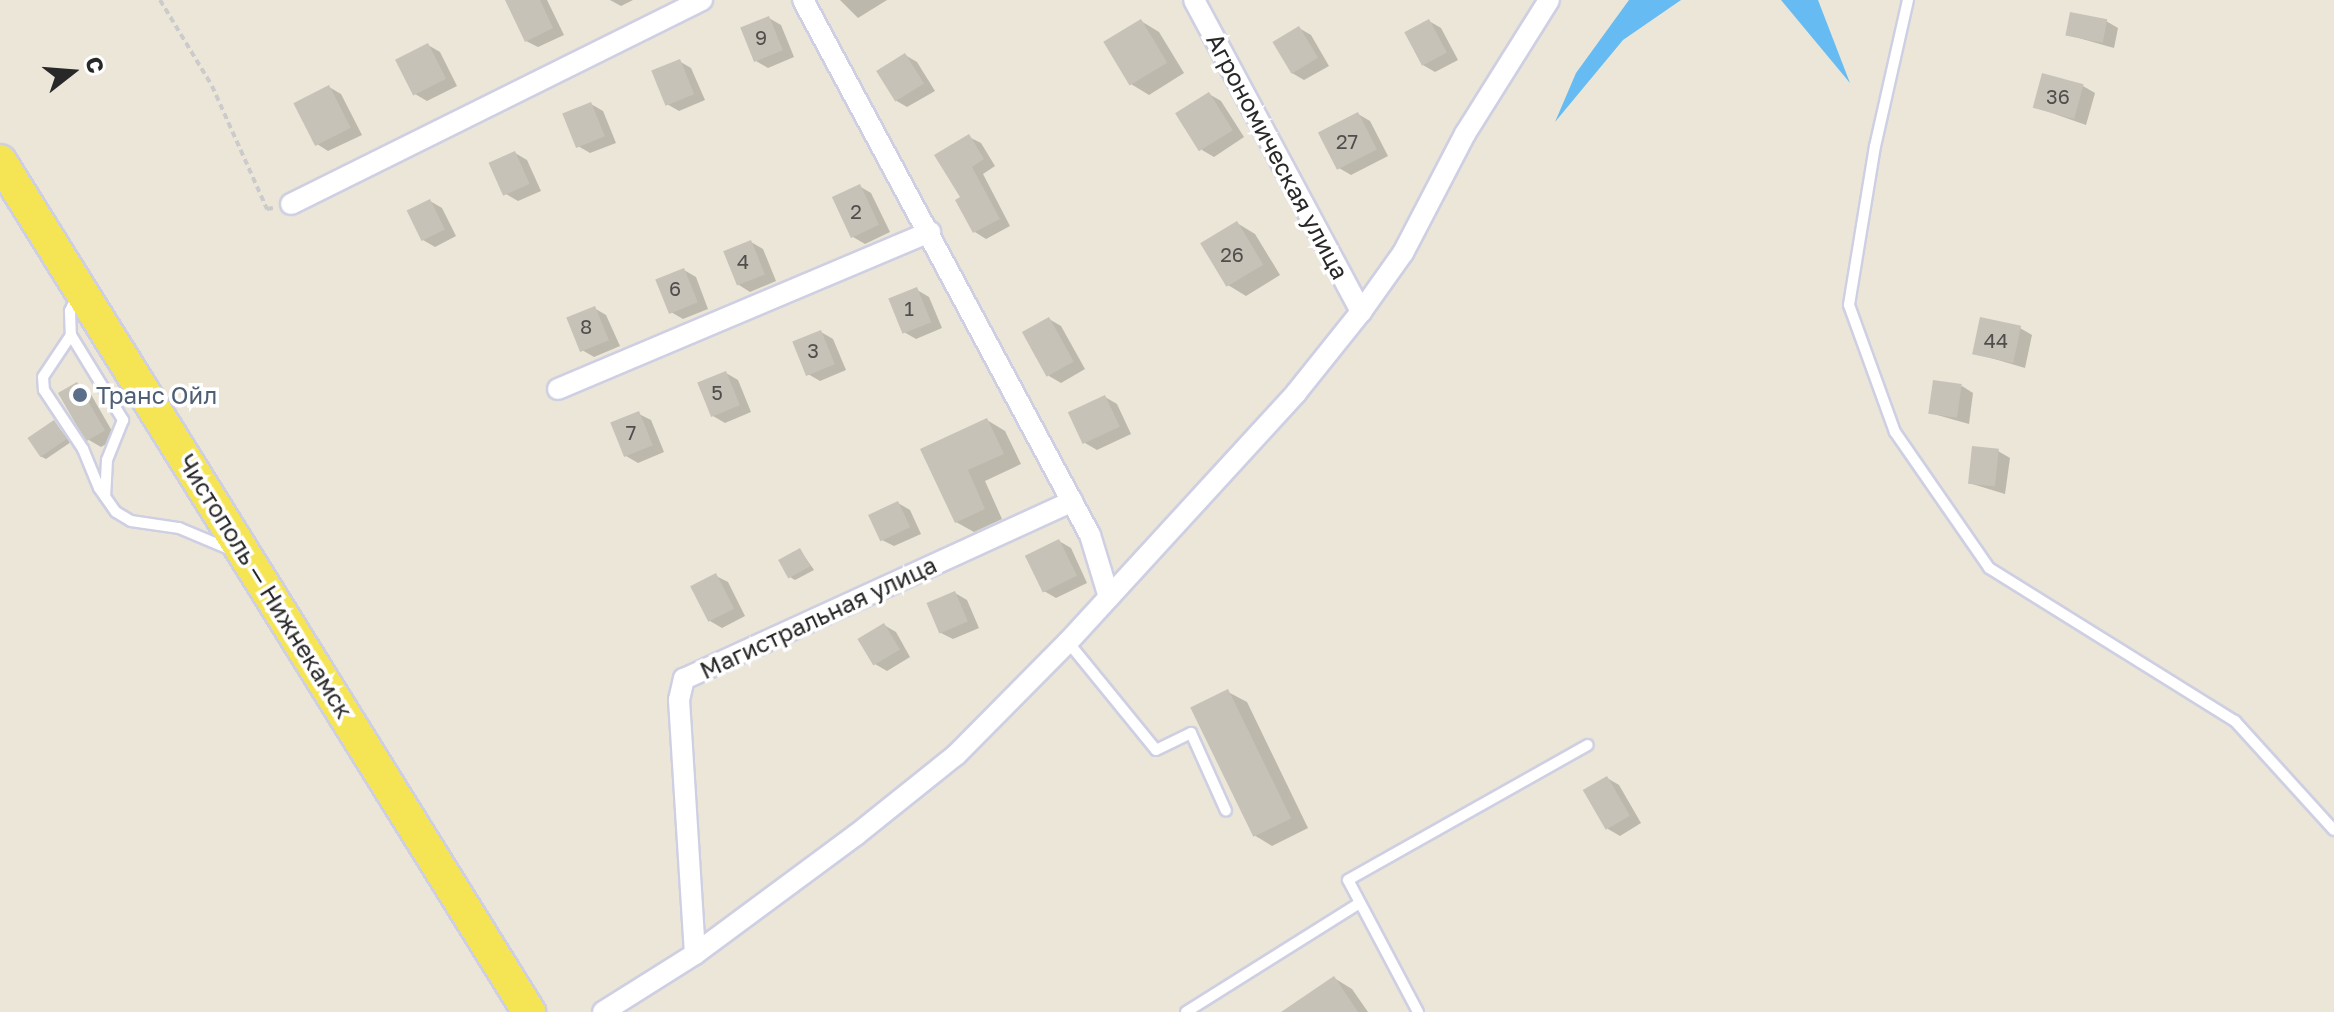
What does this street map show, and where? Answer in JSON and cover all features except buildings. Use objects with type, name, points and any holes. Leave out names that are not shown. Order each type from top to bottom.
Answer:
[{"type":"main road","name":"Чистополь — Нижнекамск","points":[[0,161],[529,1012]]},
{"type":"street","points":[[291,204],[702,0]]},
{"type":"street","points":[[803,0],[1090,535],[1109,597]]},
{"type":"street","name":"Агрономическая улица","points":[[1194,0],[1361,312]]},
{"type":"street","points":[[603,1012],[695,954],[956,755],[1068,642],[1296,393],[1361,312],[1403,253],[1465,134],[1549,0]]},
{"type":"street","points":[[558,389],[930,232]]},
{"type":"street","name":"Магистральная улица","points":[[695,954],[679,700],[684,679],[1072,501]]},
{"type":"lane","points":[[1908,0],[1875,146],[1849,305],[1895,432],[1989,568],[2235,721],[2334,830]]},
{"type":"lane","points":[[81,287],[70,311],[71,335],[123,420],[107,460],[105,497]]},
{"type":"lane","points":[[71,335],[46,365],[44,390],[83,449],[105,497],[131,521],[179,528],[249,558]]},
{"type":"lane","points":[[1068,642],[1156,750],[1191,733],[1226,811]]},
{"type":"lane","points":[[1418,1012],[1348,880],[1588,745]]},
{"type":"lane","points":[[1186,1012],[1360,903]]},
{"type":"path","points":[[160,0],[212,86],[267,209],[291,204]]},
{"type":"water","points":[[1629,0],[1681,0],[1623,40],[1555,122],[1576,73]]},
{"type":"water","points":[[1781,0],[1818,0],[1850,83]]},
{"type":"place","name":"Транс Ойл","points":[[80,395]]}]
